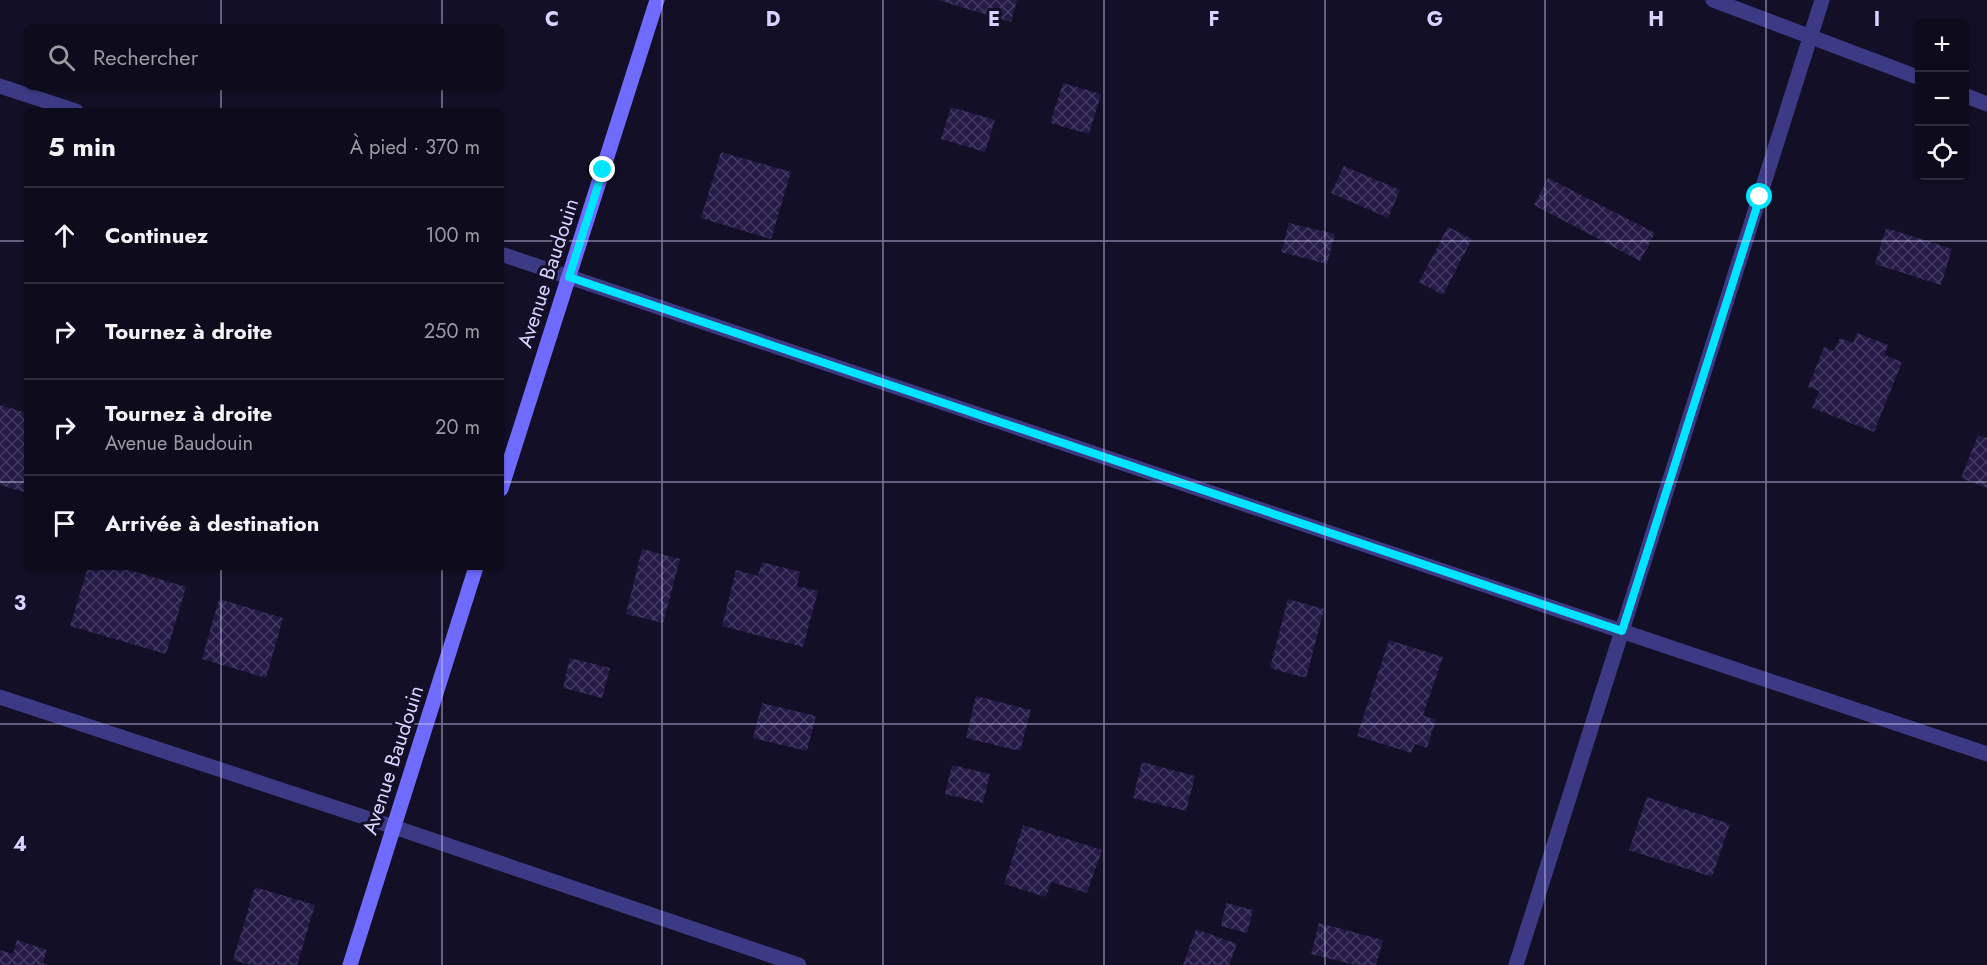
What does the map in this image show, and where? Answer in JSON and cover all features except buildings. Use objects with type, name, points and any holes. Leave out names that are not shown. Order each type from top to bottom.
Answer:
[{"type":"street","name":"Avenue Baudouin","points":[[504,480],[657,0]]},
{"type":"street","points":[[1713,0],[1915,76]]},
{"type":"street","points":[[1516,965],[1822,0]]},
{"type":"street","points":[[0,86],[67,108]]},
{"type":"street","points":[[1969,97],[1987,104]]},
{"type":"street","points":[[504,255],[1987,754]]},
{"type":"street","name":"Avenue Baudouin","points":[[350,965],[475,570]]},
{"type":"street","points":[[0,697],[394,827],[799,965]]},
{"type":"route","points":[[603,170],[569,277],[1622,631],[1760,197]]}]
